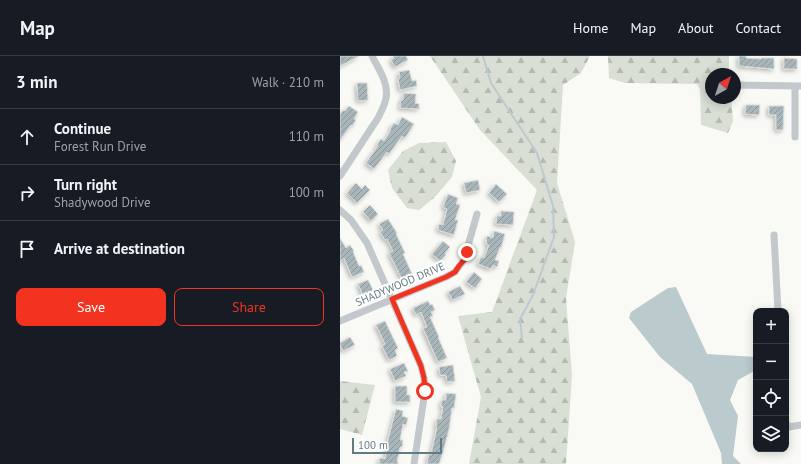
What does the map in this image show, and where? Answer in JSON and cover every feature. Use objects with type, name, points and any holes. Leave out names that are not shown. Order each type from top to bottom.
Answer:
[{"type":"street","points":[[340,176],[378,118],[387,97],[383,76],[372,56]]},
{"type":"street","points":[[741,85],[798,86],[796,137]]},
{"type":"street","points":[[340,210],[351,220],[367,243],[421,366],[425,391],[414,464]]},
{"type":"street","name":"SHADYWOOD DRIVE","points":[[340,321],[455,272],[464,260],[477,214]]},
{"type":"street","points":[[774,235],[778,308]]},
{"type":"street","points":[[789,427],[801,425]]},
{"type":"green space","points":[[430,56],[590,56],[581,73],[563,85],[557,183],[575,242],[566,298],[572,375],[566,464],[469,464],[481,397],[458,316],[492,312],[537,190],[480,130]]},
{"type":"green space","points":[[608,56],[729,56],[729,68],[705,68],[705,104],[732,104],[733,121],[728,133],[701,125],[700,89],[697,84],[625,83],[609,78]]},
{"type":"green space","points":[[446,142],[456,161],[452,177],[435,197],[419,210],[407,208],[392,188],[388,170],[403,151],[419,143]]},
{"type":"green space","points":[[340,381],[375,385],[362,435],[340,429]]},
{"type":"shaded area","points":[[676,287],[707,354],[753,357],[753,372],[738,380],[730,400],[738,416],[733,456],[741,464],[722,464],[721,453],[692,384],[660,357],[629,318],[631,312],[668,288]]},
{"type":"building","points":[[340,56],[359,56],[340,66]]},
{"type":"building","points":[[393,56],[406,56],[408,60],[395,67],[391,60],[394,58]]},
{"type":"building","points":[[739,56],[761,59],[774,58],[774,69],[739,66]]},
{"type":"building","points":[[784,58],[797,59],[797,69],[784,69]]},
{"type":"building","points":[[409,70],[412,81],[416,80],[417,86],[400,90],[398,79],[400,78],[399,72]]},
{"type":"building","points":[[357,83],[367,83],[368,100],[358,101]]},
{"type":"building","points":[[404,93],[416,94],[415,103],[419,104],[419,109],[400,108]]},
{"type":"building","points":[[746,105],[760,105],[759,115],[745,114]]},
{"type":"building","points":[[349,106],[358,112],[354,119],[356,120],[340,140],[340,115],[343,110],[345,111]]},
{"type":"building","points":[[769,106],[784,106],[783,130],[776,130],[776,115],[769,115]]},
{"type":"building","points":[[402,117],[414,124],[405,138],[402,136],[389,154],[387,152],[374,169],[366,163],[381,139],[384,141],[394,123],[398,125]]},
{"type":"building","points":[[478,180],[480,190],[466,193],[464,183]]},
{"type":"building","points":[[356,183],[362,189],[365,185],[370,190],[357,203],[347,193]]},
{"type":"building","points":[[496,184],[507,194],[499,202],[489,193]]},
{"type":"building","points":[[448,194],[458,198],[456,204],[460,205],[455,220],[458,220],[454,235],[438,230],[439,224],[443,225],[447,209],[443,207]]},
{"type":"building","points":[[370,205],[378,214],[371,221],[363,212]]},
{"type":"building","points":[[501,211],[514,212],[513,225],[496,224],[497,216],[501,216]]},
{"type":"building","points":[[388,219],[397,233],[396,234],[405,253],[403,254],[412,274],[402,279],[389,253],[393,251],[387,239],[385,240],[380,232],[383,230],[379,224]]},
{"type":"building","points":[[494,231],[505,234],[501,248],[500,247],[495,260],[499,261],[497,267],[493,265],[491,269],[478,264],[481,257],[484,258],[489,245],[486,244],[487,236],[493,238]]},
{"type":"building","points":[[340,238],[346,248],[350,245],[354,251],[353,252],[359,266],[361,265],[364,272],[352,277],[344,258],[340,261]]},
{"type":"building","points":[[443,241],[450,247],[445,253],[446,255],[440,261],[432,254]]},
{"type":"building","points":[[474,272],[482,279],[475,288],[466,282]]},
{"type":"building","points":[[368,280],[374,292],[364,297],[358,284]]},
{"type":"building","points":[[460,286],[465,294],[453,300],[448,292]]},
{"type":"building","points":[[428,301],[430,305],[432,304],[435,310],[431,312],[433,316],[430,317],[447,358],[438,362],[423,328],[427,327],[421,312],[416,315],[413,308]]},
{"type":"building","points":[[385,321],[398,348],[395,350],[397,356],[389,360],[382,346],[385,344],[376,325]]},
{"type":"building","points":[[350,337],[355,345],[343,351],[340,343]]},
{"type":"building","points":[[404,363],[408,371],[404,372],[406,376],[395,381],[390,369]]},
{"type":"building","points":[[453,365],[455,381],[447,382],[446,375],[440,375],[439,367]]},
{"type":"building","points":[[395,386],[407,386],[407,395],[410,395],[410,402],[395,402]]},
{"type":"building","points":[[446,393],[456,394],[443,452],[439,464],[427,464],[429,454],[431,455],[437,427],[437,419],[441,419],[443,407],[441,407],[442,400],[446,400]]},
{"type":"building","points":[[396,409],[403,411],[402,416],[408,418],[406,425],[403,424],[400,440],[403,440],[402,447],[400,447],[397,462],[398,464],[379,464],[380,458],[385,459],[387,444]]},
{"type":"waterway","points":[[483,56],[491,83],[537,153],[553,206],[554,237],[533,295],[520,319],[522,338]]},
{"type":"route","points":[[425,391],[424,378],[418,357],[392,299],[455,272],[464,260],[467,252]]}]
